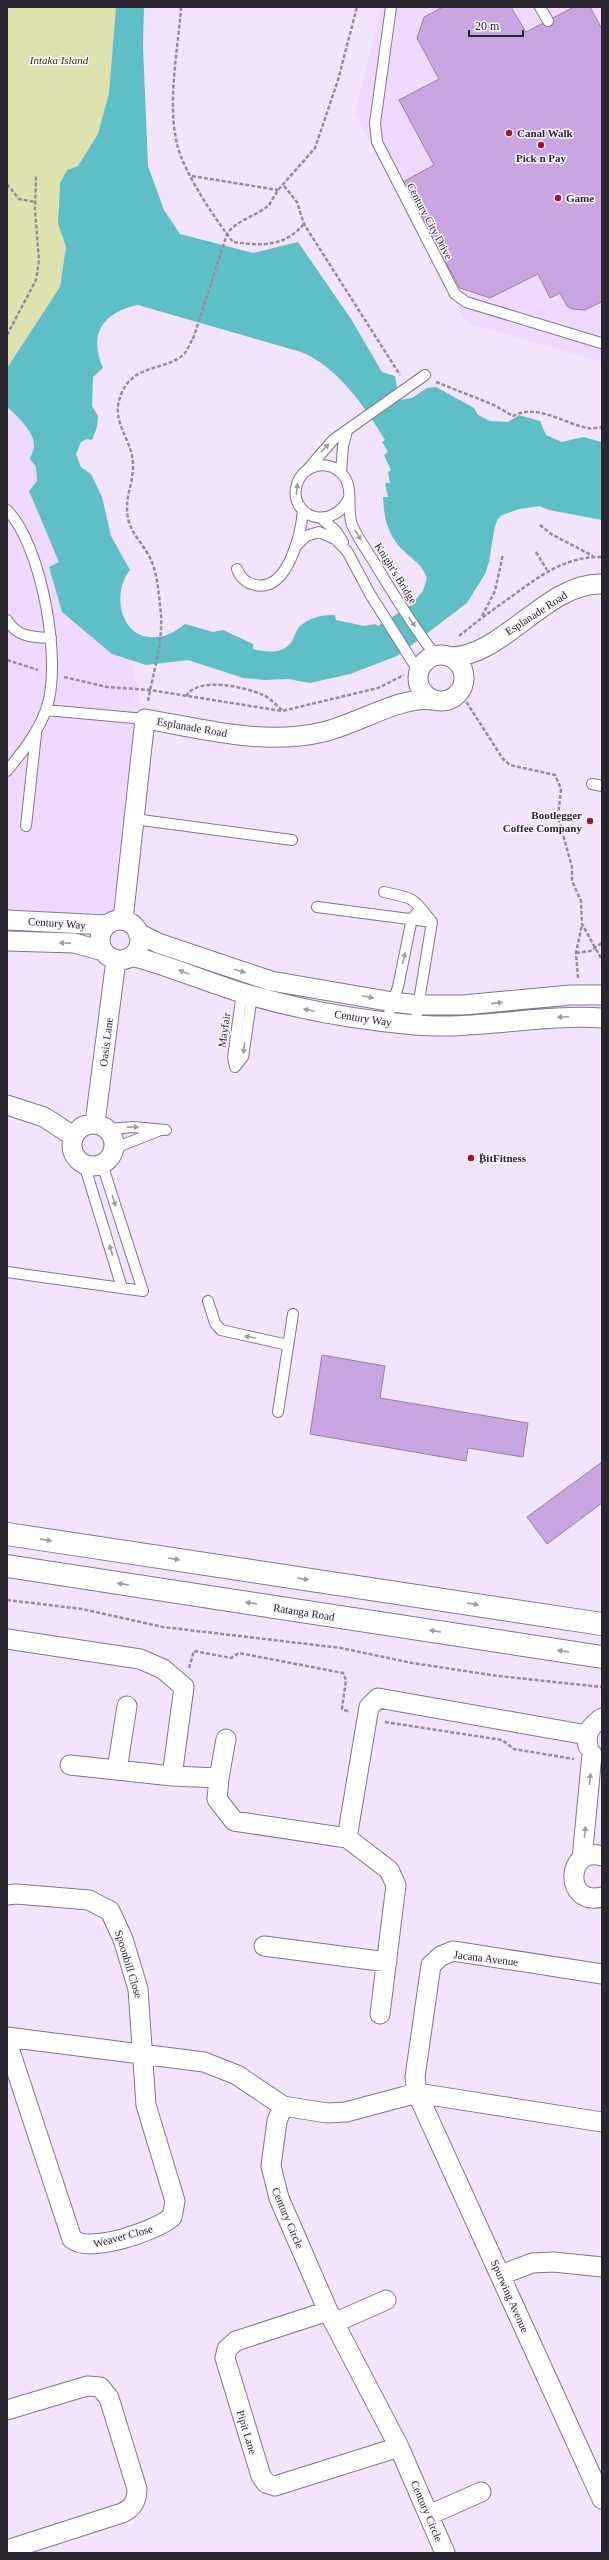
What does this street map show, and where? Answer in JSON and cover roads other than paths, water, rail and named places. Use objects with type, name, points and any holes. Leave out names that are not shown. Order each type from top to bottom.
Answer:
[{"type":"main road","points":[[7,1534],[602,1624]]},
{"type":"main road","name":"Ratanga Road","points":[[7,1566],[602,1657]]},
{"type":"street","name":"Esplanade Road","points":[[436,652],[474,654],[571,590],[593,583],[602,584]]},
{"type":"street","points":[[462,685],[460,666],[436,652],[425,662],[418,672],[422,691],[433,700],[449,700],[462,685],[474,654]]},
{"type":"street","name":"Esplanade Road","points":[[389,709],[403,699],[418,672]]},
{"type":"street","name":"Esplanade Road","points":[[115,922],[134,819],[145,719],[243,736],[273,738],[322,733],[349,726],[415,700],[433,700]]},
{"type":"street","name":"Century Way","points":[[7,920],[115,922]]},
{"type":"street","points":[[115,922],[133,925],[138,933],[139,944],[117,956],[99,939],[115,922]]},
{"type":"street","name":"Century Way","points":[[138,933],[158,943],[271,981],[393,1002],[418,1005],[491,1003],[571,995],[602,995]]},
{"type":"street","name":"Century Way","points":[[7,941],[74,943],[117,956],[162,964],[247,994],[312,1010],[386,1022],[415,1025],[456,1026],[547,1018],[602,1018]]},
{"type":"street","name":"Oasis Lane","points":[[101,1126],[117,956]]},
{"type":"street","points":[[7,1105],[44,1117],[73,1136]]},
{"type":"street","points":[[82,1126],[101,1126],[112,1134],[114,1148],[108,1160],[93,1164],[75,1155],[72,1143],[73,1136],[82,1126]]},
{"type":"street","points":[[7,1639],[140,1659],[163,1669],[173,1677],[184,1687],[172,1776]]},
{"type":"street","points":[[347,1838],[369,1707],[378,1698],[587,1735]]},
{"type":"street","points":[[117,1770],[127,1706]]},
{"type":"street","points":[[602,1718],[592,1724],[587,1735],[587,1745],[595,1758],[582,1859],[573,1874],[577,1890],[584,1896],[592,1898],[602,1897]]},
{"type":"street","points":[[226,1739],[216,1800],[234,1821],[347,1838],[389,1870],[396,1885],[380,2014]]},
{"type":"street","points":[[70,1765],[172,1776],[219,1778]]},
{"type":"street","points":[[582,1859],[589,1856],[602,1856]]},
{"type":"street","name":"Spoonbill Close","points":[[7,1895],[16,1894],[89,1900],[110,1911],[123,1939],[138,1989],[142,2054]]},
{"type":"street","points":[[264,1946],[387,1962]]},
{"type":"street","name":"Jacana Avenue","points":[[417,2093],[415,2077],[431,1965],[441,1956],[453,1952],[602,1974]]},
{"type":"street","points":[[7,2037],[204,2062],[222,2068],[283,2106],[328,2113],[346,2112],[417,2093],[602,2122]]},
{"type":"street","name":"Weaver Close","points":[[7,2042],[66,2226],[72,2239],[83,2245],[99,2244],[156,2227],[172,2217],[174,2211],[175,2201],[146,2104],[142,2054]]},
{"type":"street","name":"Spurwing Avenue","points":[[417,2093],[602,2499]]},
{"type":"street","name":"Century Circle","points":[[283,2106],[277,2121],[272,2153],[273,2181],[331,2317],[399,2447],[445,2553]]},
{"type":"street","points":[[501,2276],[532,2263],[554,2262],[602,2267]]},
{"type":"street","points":[[331,2317],[386,2300]]},
{"type":"street","name":"Pipit Lane","points":[[331,2317],[236,2341],[227,2349],[225,2358],[260,2476],[266,2483],[275,2486],[399,2447]]},
{"type":"street","points":[[7,2410],[87,2386],[100,2387],[109,2398],[137,2489],[137,2499],[128,2510],[122,2513],[7,2550]]},
{"type":"street","points":[[429,2515],[482,2492]]},
{"type":"lane","name":"Century City Drive","points":[[391,7],[375,123],[377,142],[455,294],[466,302],[601,343]]},
{"type":"lane","points":[[540,7],[548,21]]},
{"type":"lane","points":[[237,569],[250,584],[267,584],[280,577],[285,570],[295,547],[302,526],[303,510],[296,494],[299,480],[325,447],[425,375]]},
{"type":"lane","points":[[307,470],[325,465],[341,473],[343,446],[347,431]]},
{"type":"lane","name":"Knight's Bridge","points":[[341,473],[347,480],[353,525],[398,601],[436,652]]},
{"type":"lane","points":[[322,519],[334,516],[343,509],[349,498]]},
{"type":"lane","points":[[7,510],[16,521],[35,558],[51,638],[53,676],[46,710],[36,734],[7,771]]},
{"type":"lane","points":[[303,510],[312,516],[322,519],[336,531],[418,672]]},
{"type":"lane","points":[[295,547],[306,536],[320,532],[335,539],[347,551]]},
{"type":"lane","points":[[7,620],[12,628],[20,634],[51,638]]},
{"type":"lane","points":[[46,710],[145,719]]},
{"type":"lane","points":[[26,826],[36,734]]},
{"type":"lane","points":[[592,784],[602,786]]},
{"type":"lane","points":[[134,819],[292,840]]},
{"type":"lane","points":[[384,892],[408,897],[416,901],[432,922],[415,1025]]},
{"type":"lane","points":[[317,906],[412,918],[432,922]]},
{"type":"lane","points":[[386,1022],[393,1002],[412,918],[421,909]]},
{"type":"lane","name":"Mayfair","points":[[247,994],[243,1058],[236,1067],[233,1056],[247,994]]},
{"type":"lane","points":[[101,1126],[133,1126],[162,1130],[114,1148]]},
{"type":"lane","points":[[93,1164],[122,1288]]},
{"type":"lane","points":[[7,1272],[143,1291],[93,1164]]},
{"type":"lane","points":[[208,1301],[215,1323],[221,1330],[288,1345]]},
{"type":"lane","points":[[278,1412],[293,1314]]},
{"type":"place","name":"Canal Walk","points":[[509,133]]},
{"type":"place","name":"Pick n Pay","points":[[541,145]]},
{"type":"place","name":"Game","points":[[558,198]]},
{"type":"place","name":"Bootlegger Coffee Company","points":[[590,821]]},
{"type":"place","name":"₿itFitness","points":[[471,1158]]},
{"type":"park label","name":"Intaka Island","points":[[59,60]]}]
